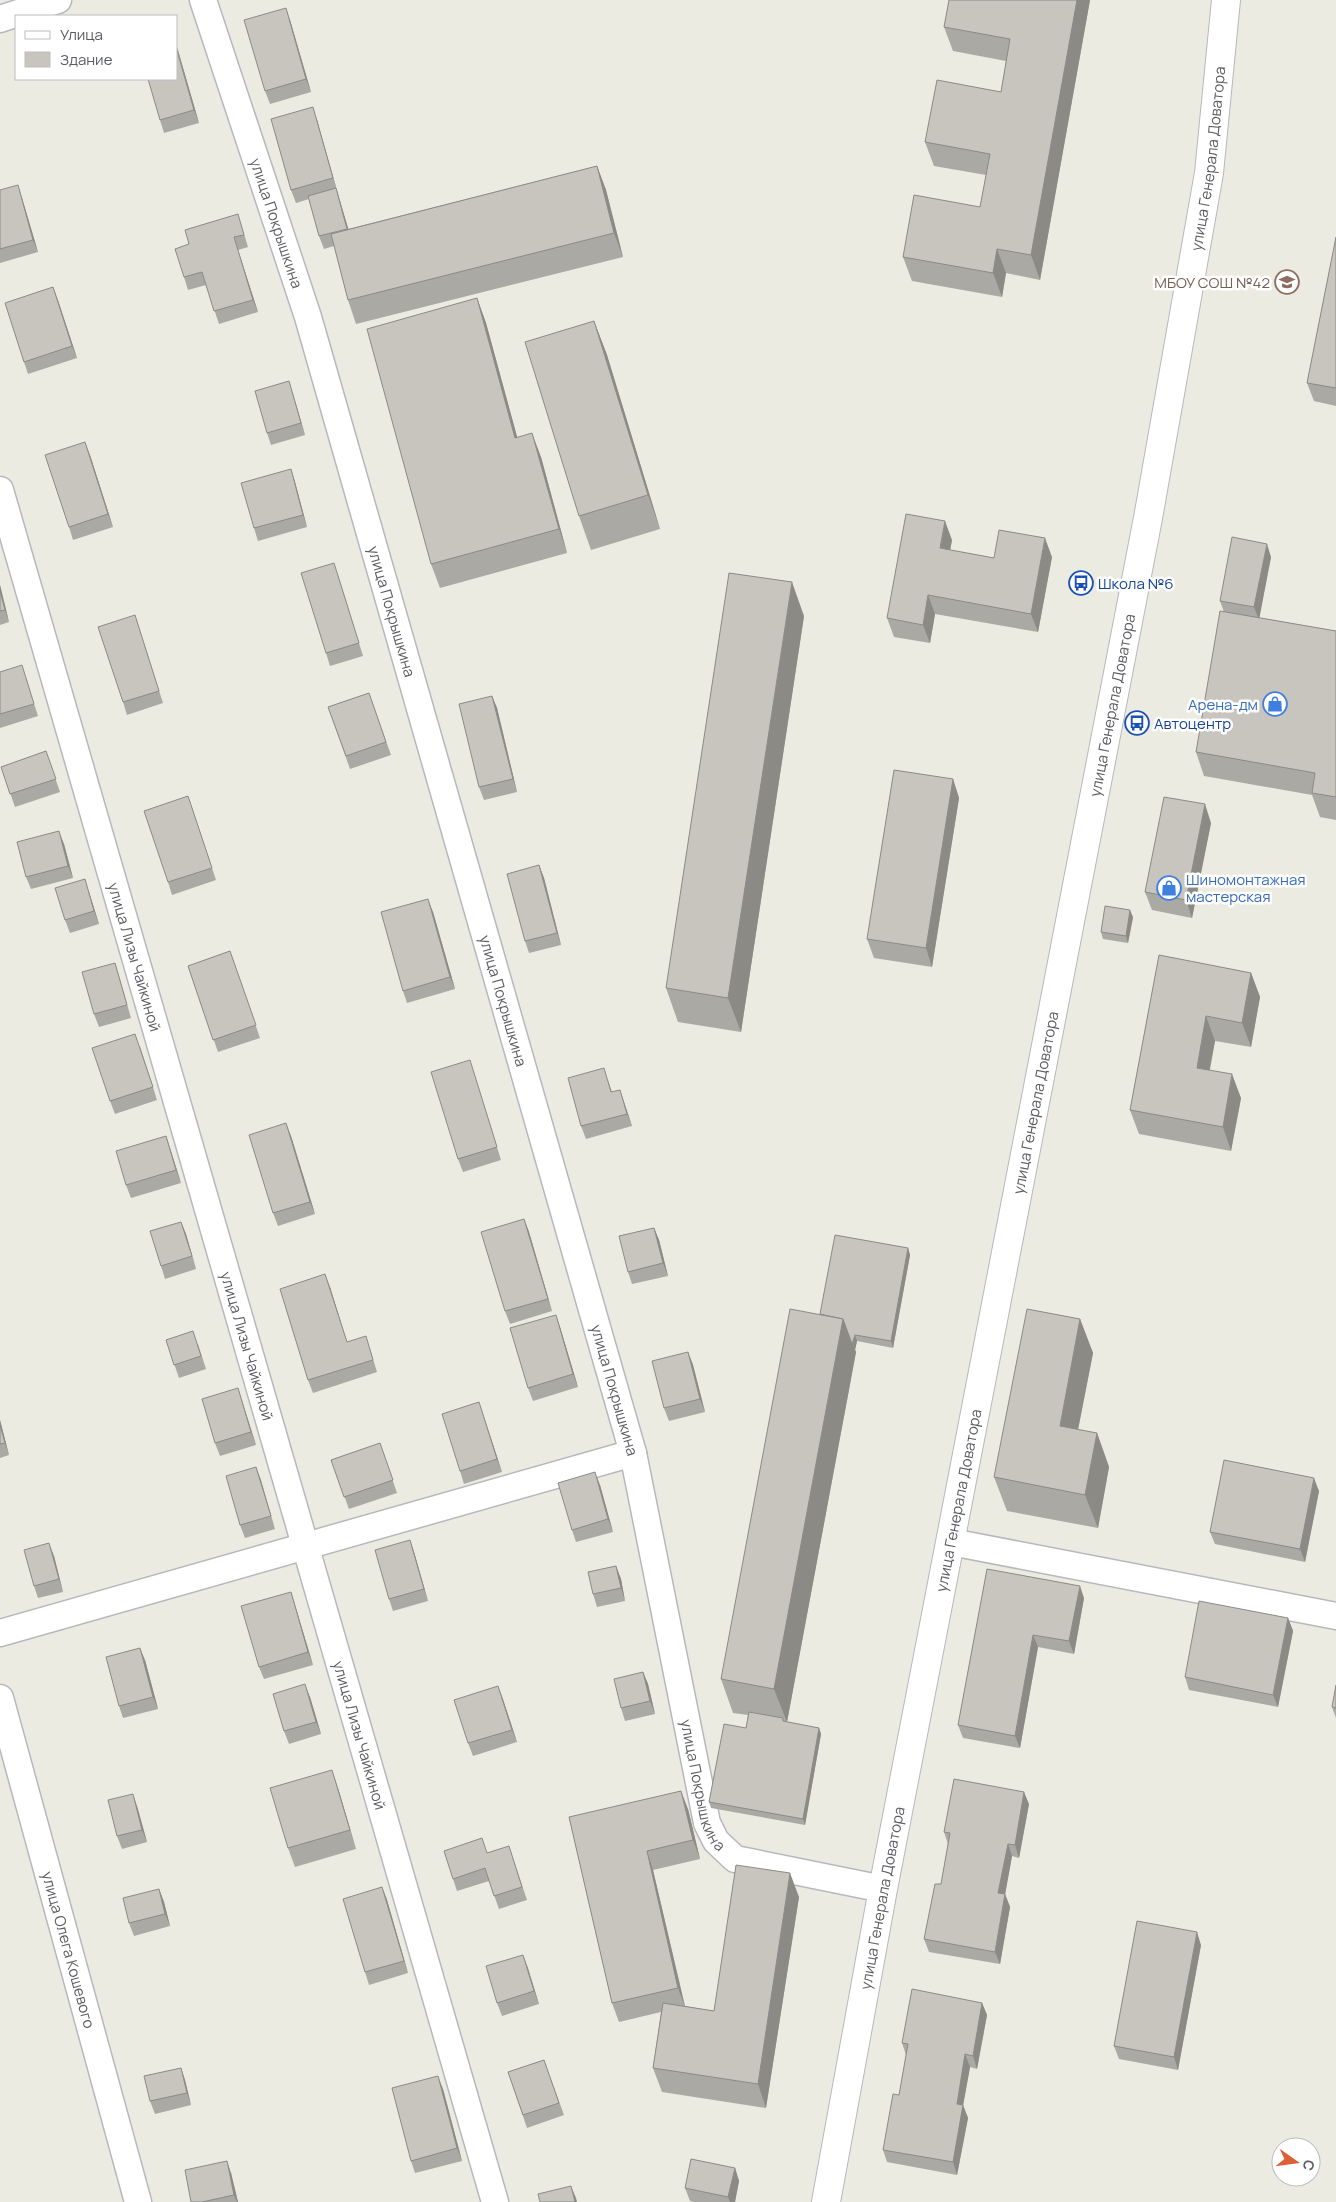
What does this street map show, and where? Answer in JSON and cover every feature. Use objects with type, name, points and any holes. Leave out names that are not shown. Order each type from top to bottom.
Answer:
[{"type":"street","points":[[0,19],[58,0]]},
{"type":"street","name":"улица Покрышкина","points":[[203,0],[308,317],[633,1452],[707,1822],[716,1841],[735,1859],[883,1889]]},
{"type":"street","name":"улица Генерала Доватора","points":[[826,2202],[883,1889],[1155,480],[1209,173],[1226,0]]},
{"type":"street","name":"улица Лизы Чайкиной","points":[[0,490],[495,2202]]},
{"type":"street","points":[[0,1633],[633,1452]]},
{"type":"street","points":[[951,1542],[1336,1616]]},
{"type":"street","name":"улица Олега Кошевого","points":[[0,1698],[138,2202]]},
{"type":"building","points":[[949,0],[1077,0],[1031,255],[997,249],[993,273],[903,257],[914,195],[980,207],[990,154],[925,142],[937,80],[1001,92],[1010,39],[944,27]]},
{"type":"building","points":[[286,8],[306,79],[265,91],[244,20]]},
{"type":"building","points":[[178,54],[194,110],[160,120],[148,80],[178,80]]},
{"type":"building","points":[[313,107],[333,178],[291,190],[271,119]]},
{"type":"building","points":[[597,166],[614,233],[348,300],[331,234]]},
{"type":"building","points":[[18,185],[33,240],[0,249],[0,190]]},
{"type":"building","points":[[336,188],[347,229],[319,236],[308,196]]},
{"type":"building","points":[[238,214],[244,235],[234,237],[253,300],[214,311],[202,272],[184,277],[175,249],[189,244],[185,230]]},
{"type":"building","points":[[1336,237],[1336,388],[1307,383]]},
{"type":"building","points":[[53,287],[72,346],[24,362],[5,303]]},
{"type":"building","points":[[477,298],[515,438],[532,433],[559,529],[431,564],[367,329]]},
{"type":"building","points":[[594,321],[648,495],[579,516],[525,342]]},
{"type":"building","points":[[289,381],[301,423],[267,433],[255,391]]},
{"type":"building","points":[[85,442],[108,514],[69,527],[45,455]]},
{"type":"building","points":[[291,469],[303,515],[254,528],[241,483]]},
{"type":"building","points":[[906,514],[945,521],[940,548],[994,558],[999,530],[1045,538],[1031,614],[928,595],[923,625],[887,618]]},
{"type":"building","points":[[1232,537],[1267,544],[1254,607],[1220,601]]},
{"type":"building","points":[[334,563],[359,643],[326,653],[301,573]]},
{"type":"building","points":[[729,573],[792,582],[728,998],[666,988]]},
{"type":"building","points":[[0,591],[5,610],[0,611]]},
{"type":"building","points":[[1220,611],[1336,631],[1336,797],[1312,793],[1315,773],[1196,752]]},
{"type":"building","points":[[135,615],[159,691],[123,702],[98,627]]},
{"type":"building","points":[[22,665],[34,704],[0,714],[0,672]]},
{"type":"building","points":[[369,693],[386,742],[346,756],[328,707]]},
{"type":"building","points":[[492,696],[513,779],[479,787],[459,704]]},
{"type":"building","points":[[46,751],[56,779],[10,794],[1,767]]},
{"type":"building","points":[[894,770],[953,779],[926,948],[867,939]]},
{"type":"building","points":[[188,796],[212,868],[168,882],[144,811]]},
{"type":"building","points":[[1164,797],[1205,804],[1186,900],[1145,892]]},
{"type":"building","points":[[59,831],[68,866],[26,877],[17,842]]},
{"type":"building","points":[[539,865],[557,933],[525,941],[507,874]]},
{"type":"building","points":[[85,879],[94,911],[65,920],[55,888]]},
{"type":"building","points":[[428,899],[450,977],[403,991],[381,912]]},
{"type":"building","points":[[1105,906],[1130,910],[1126,936],[1101,932]]},
{"type":"building","points":[[230,951],[256,1025],[213,1040],[188,966]]},
{"type":"building","points":[[1159,955],[1251,973],[1242,1023],[1206,1016],[1197,1068],[1232,1074],[1223,1127],[1130,1110]]},
{"type":"building","points":[[115,963],[127,1005],[94,1014],[82,972]]},
{"type":"building","points":[[135,1034],[153,1087],[110,1101],[92,1048]]},
{"type":"building","points":[[470,1060],[497,1147],[458,1159],[431,1072]]},
{"type":"building","points":[[604,1068],[611,1092],[620,1090],[627,1114],[581,1126],[568,1078]]},
{"type":"building","points":[[286,1123],[310,1202],[273,1213],[249,1135]]},
{"type":"building","points":[[166,1136],[176,1170],[126,1185],[116,1151]]},
{"type":"building","points":[[524,1219],[548,1299],[505,1311],[481,1232]]},
{"type":"building","points":[[181,1222],[192,1256],[161,1266],[150,1231]]},
{"type":"building","points":[[654,1228],[663,1263],[628,1272],[619,1236]]},
{"type":"building","points":[[835,1235],[908,1248],[891,1341],[855,1335],[852,1344],[843,1319],[820,1314]]},
{"type":"building","points":[[325,1274],[347,1342],[366,1336],[373,1360],[308,1380],[280,1289]]},
{"type":"building","points":[[790,1309],[843,1319],[774,1689],[721,1679]]},
{"type":"building","points":[[1027,1309],[1080,1319],[1060,1426],[1097,1433],[1085,1495],[994,1477]]},
{"type":"building","points":[[556,1315],[573,1374],[528,1388],[510,1328]]},
{"type":"building","points":[[193,1331],[201,1356],[174,1365],[166,1340]]},
{"type":"building","points":[[688,1352],[700,1399],[664,1408],[652,1361]]},
{"type":"building","points":[[238,1388],[251,1432],[215,1443],[202,1399]]},
{"type":"building","points":[[479,1402],[497,1459],[460,1471],[442,1414]]},
{"type":"building","points":[[0,1425],[5,1443],[0,1444]]},
{"type":"building","points":[[380,1443],[393,1480],[344,1497],[331,1460]]},
{"type":"building","points":[[1224,1460],[1314,1478],[1300,1549],[1210,1532]]},
{"type":"building","points":[[256,1467],[271,1516],[240,1525],[226,1476]]},
{"type":"building","points":[[595,1472],[608,1519],[572,1530],[558,1483]]},
{"type":"building","points":[[410,1540],[424,1589],[389,1599],[375,1550]]},
{"type":"building","points":[[49,1543],[59,1579],[34,1586],[24,1550]]},
{"type":"building","points":[[616,1566],[621,1588],[593,1594],[588,1572]]},
{"type":"building","points":[[987,1569],[1080,1586],[1069,1641],[1033,1635],[1015,1736],[958,1725]]},
{"type":"building","points":[[291,1592],[308,1652],[259,1667],[241,1606]]},
{"type":"building","points":[[1199,1601],[1288,1618],[1273,1695],[1185,1677]]},
{"type":"building","points":[[140,1648],[153,1697],[119,1706],[106,1657]]},
{"type":"building","points":[[643,1672],[650,1701],[621,1708],[614,1679]]},
{"type":"building","points":[[305,1684],[316,1722],[284,1731],[273,1694]]},
{"type":"building","points":[[1336,1685],[1336,1708],[1332,1707]]},
{"type":"building","points":[[498,1686],[512,1730],[468,1743],[454,1700]]},
{"type":"building","points":[[749,1712],[783,1718],[783,1721],[819,1728],[803,1819],[709,1802],[724,1724],[746,1728]]},
{"type":"building","points":[[332,1770],[350,1830],[288,1848],[270,1788]]},
{"type":"building","points":[[954,1779],[1024,1792],[1015,1845],[1008,1844],[998,1893],[1005,1894],[995,1952],[924,1939],[935,1884],[941,1884],[950,1833],[944,1832]]},
{"type":"building","points":[[681,1791],[693,1840],[647,1851],[678,1988],[612,2003],[569,1817]]},
{"type":"building","points":[[133,1794],[142,1830],[117,1836],[108,1800]]},
{"type":"building","points":[[482,1838],[487,1853],[509,1846],[522,1887],[494,1896],[485,1868],[453,1879],[444,1851]]},
{"type":"building","points":[[736,1865],[790,1873],[758,2084],[653,2068],[663,2003],[714,2011]]},
{"type":"building","points":[[382,1887],[404,1961],[365,1972],[343,1899]]},
{"type":"building","points":[[159,1889],[165,1914],[129,1923],[123,1898]]},
{"type":"building","points":[[1137,1921],[1197,1932],[1174,2057],[1114,2046]]},
{"type":"building","points":[[523,1955],[534,1991],[497,2003],[486,1966]]},
{"type":"building","points":[[912,1989],[982,2003],[973,2056],[965,2054],[957,2104],[963,2105],[953,2162],[883,2150],[893,2094],[899,2095],[908,2044],[902,2043]]},
{"type":"building","points":[[544,2060],[559,2103],[523,2115],[508,2072]]},
{"type":"building","points":[[181,2068],[187,2093],[150,2101],[144,2076]]},
{"type":"building","points":[[438,2076],[457,2148],[411,2161],[392,2088]]},
{"type":"building","points":[[691,2159],[735,2168],[728,2197],[685,2188]]},
{"type":"building","points":[[227,2161],[234,2195],[202,2202],[191,2202],[185,2170]]},
{"type":"building","points":[[571,2186],[575,2202],[540,2202],[538,2194]]},
{"type":"place","name":"МБОУ СОШ №42","points":[[1287,282]]},
{"type":"place","name":"Школа №6","points":[[1081,583]]},
{"type":"place","name":"Арена-дм","points":[[1275,704]]},
{"type":"place","name":"Автоцентр","points":[[1137,723]]},
{"type":"place","name":"Шиномонтажная мастерская","points":[[1169,888]]}]
